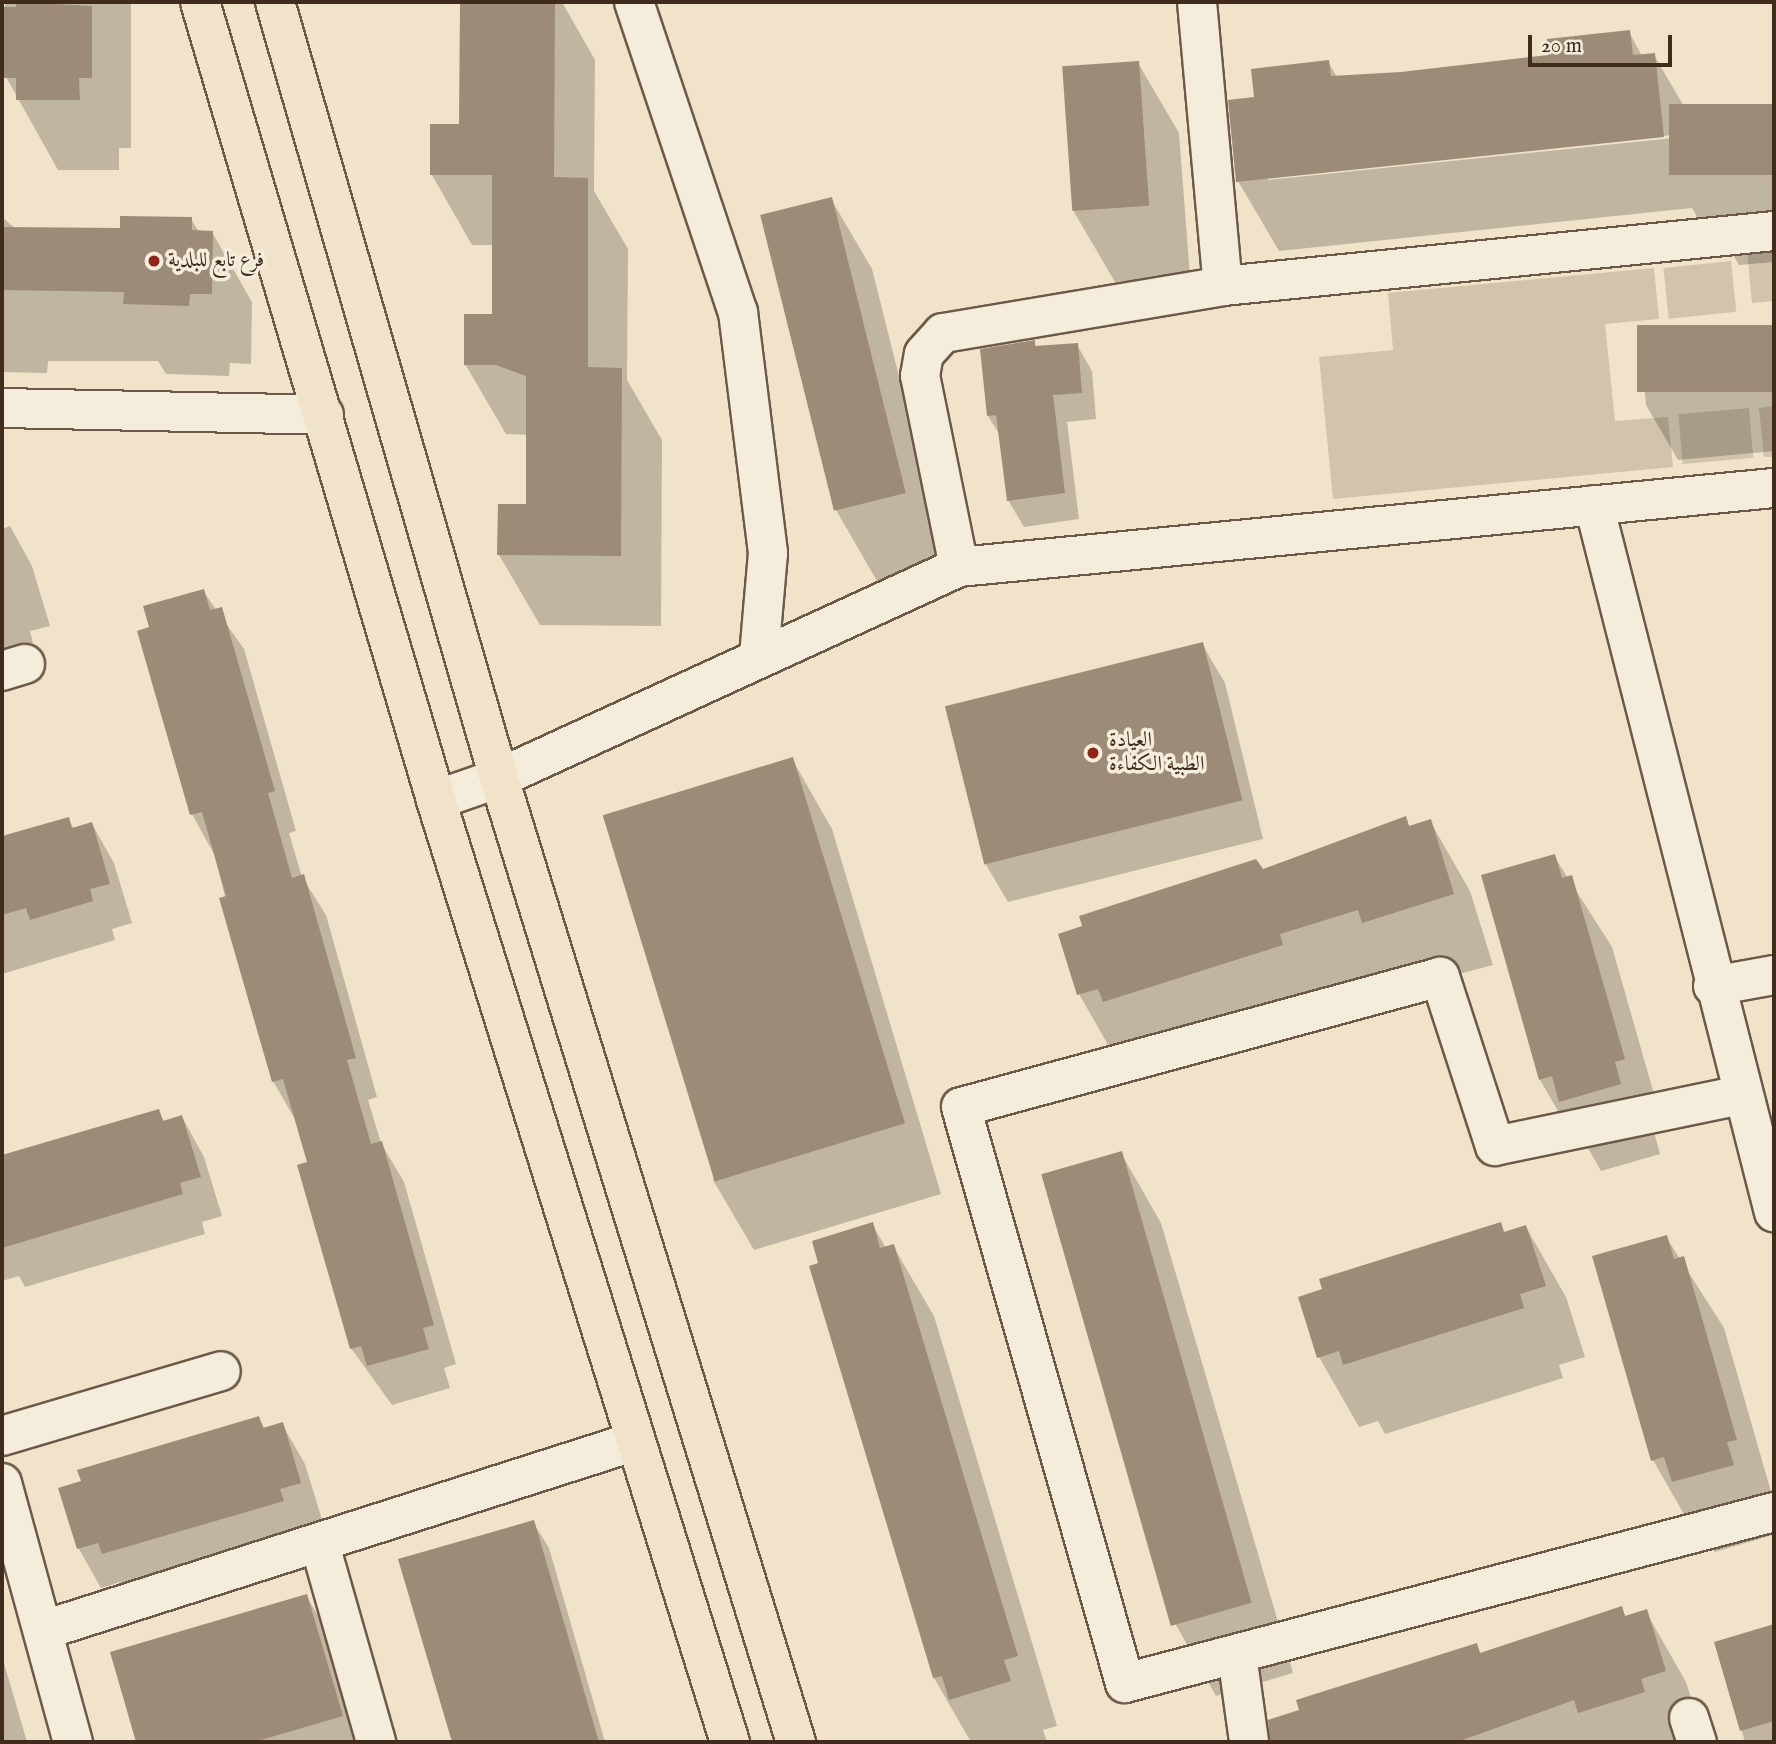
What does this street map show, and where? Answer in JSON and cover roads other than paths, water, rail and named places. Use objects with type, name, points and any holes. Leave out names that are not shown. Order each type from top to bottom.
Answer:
[{"type":"main road","points":[[200,2],[436,800],[730,1742]]},
{"type":"main road","points":[[275,2],[499,778],[796,1742]]},
{"type":"street","points":[[634,2],[738,312],[768,553],[759,655]]},
{"type":"street","points":[[1197,2],[1223,286]]},
{"type":"street","points":[[959,567],[920,376],[933,341],[960,328],[1223,286],[1774,231]]},
{"type":"street","points":[[2,408],[324,415]]},
{"type":"street","points":[[436,800],[499,778],[759,655],[959,567],[1774,488]]},
{"type":"street","points":[[1594,505],[1713,986],[1774,1212]]},
{"type":"street","points":[[1713,986],[1774,975]]},
{"type":"street","points":[[1741,1095],[1495,1146],[1440,977],[961,1107],[1125,1683],[1774,1512]]},
{"type":"street","points":[[2,1436],[221,1371]]},
{"type":"street","points":[[44,1630],[320,1545],[636,1441]]},
{"type":"street","points":[[2,1483],[73,1742]]},
{"type":"street","points":[[320,1545],[376,1742]]},
{"type":"street","points":[[1237,1655],[1249,1742]]},
{"type":"place","name":"فرع تابع للبلدية","points":[[154,261]]},
{"type":"place","name":"العيادة الطبية الكفاءة","points":[[1093,753]]}]
